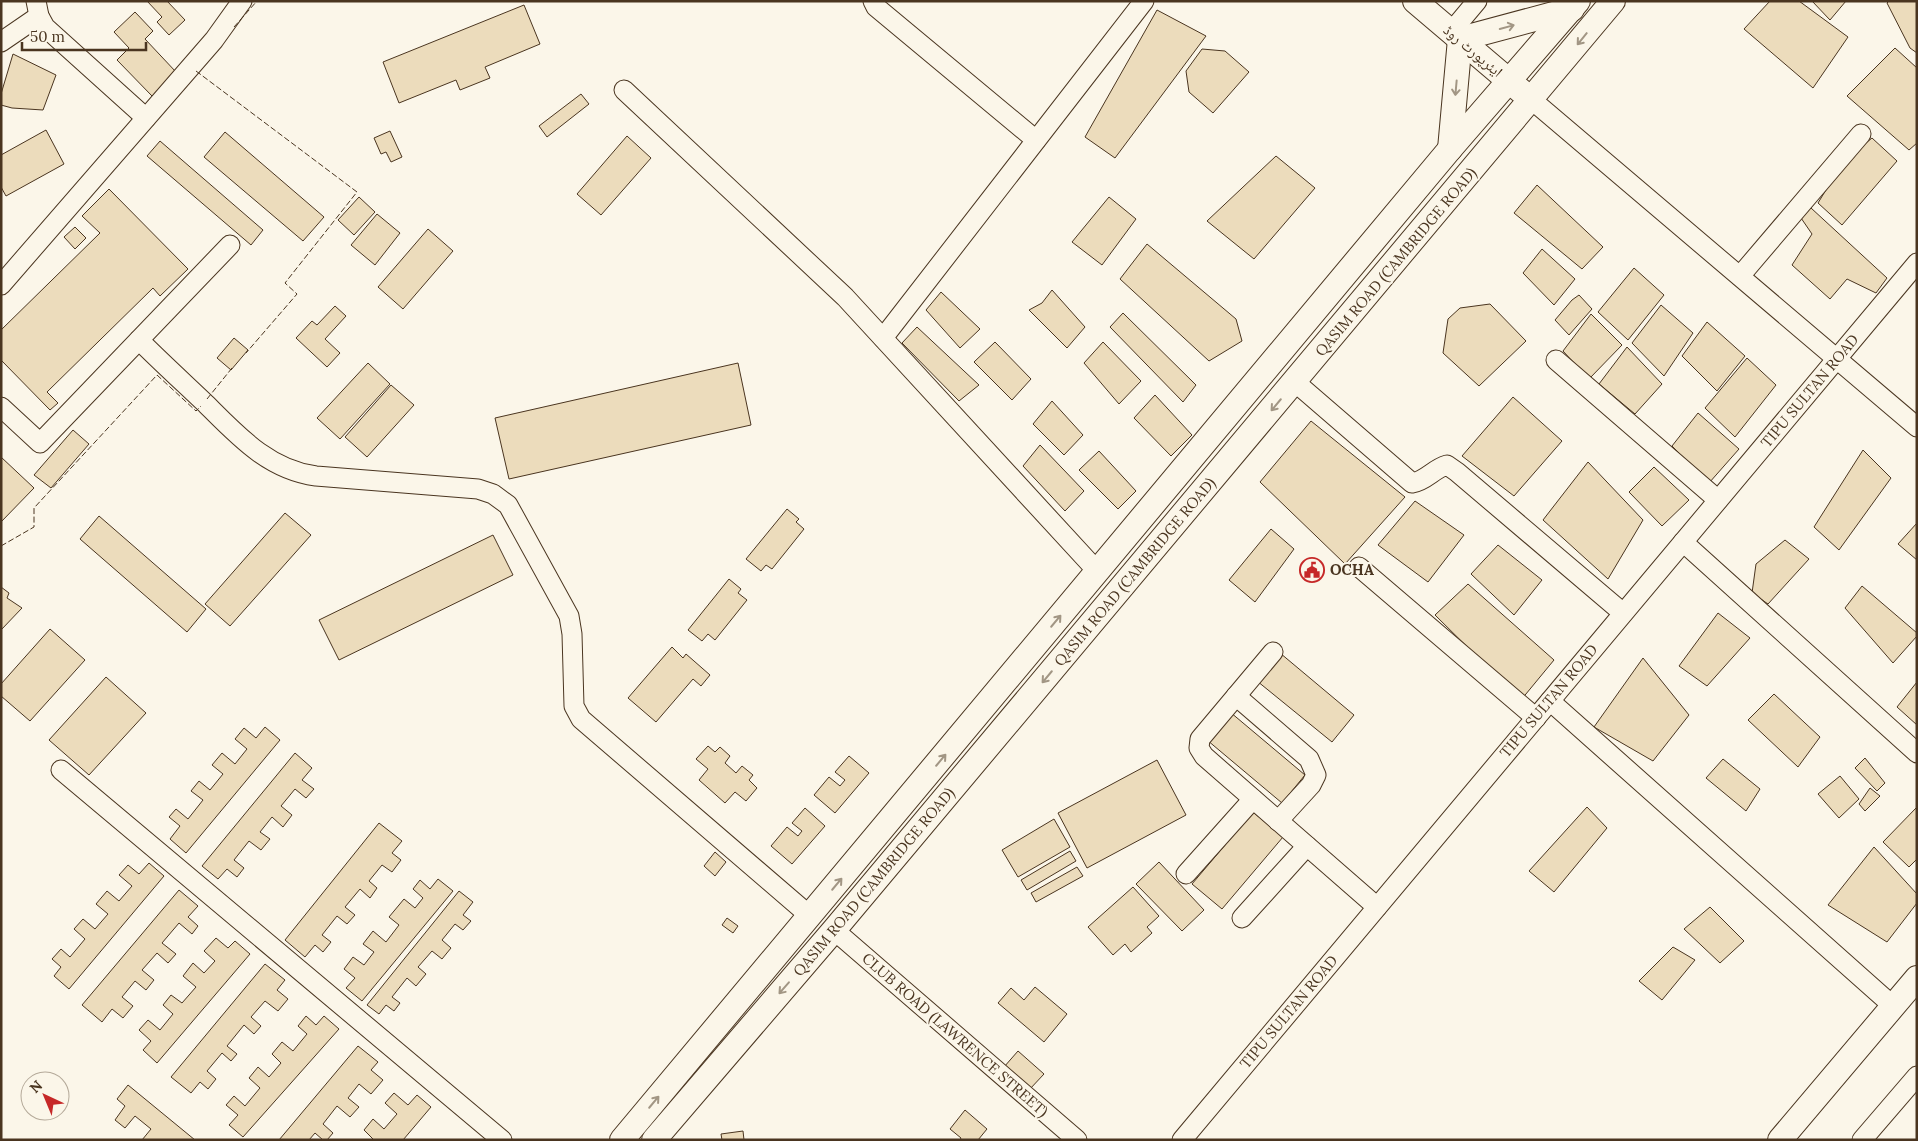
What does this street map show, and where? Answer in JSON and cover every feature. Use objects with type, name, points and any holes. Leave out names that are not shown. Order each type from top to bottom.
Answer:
[{"type":"main road","name":"ایئرپورٹ روڈ","points":[[1415,1],[1532,100]]},
{"type":"main road","name":"QASIM ROAD (CAMBRIDGE ROAD)","points":[[654,1140],[834,930],[1532,100],[1613,1]]},
{"type":"main road","points":[[1450,149],[1456,36],[1575,5]]},
{"type":"main road","name":"QASIM ROAD (CAMBRIDGE ROAD)","points":[[622,1140],[1450,149],[1575,5]]},
{"type":"main road","points":[[1780,1140],[1917,978]]},
{"type":"street","points":[[1,285],[214,40],[242,1]]},
{"type":"street","points":[[873,1],[876,7],[1036,140]]},
{"type":"street","points":[[1456,36],[1477,1]]},
{"type":"street","points":[[883,338],[1036,140],[1134,5]]},
{"type":"street","points":[[1,42],[37,9],[45,27],[146,118]]},
{"type":"street","points":[[624,90],[845,297],[1098,572]]},
{"type":"street","points":[[1532,100],[1917,427]]},
{"type":"street","points":[[1740,276],[1861,134]]},
{"type":"street","points":[[1,407],[40,443],[230,245]]},
{"type":"street","name":"TIPU SULTAN ROAD","points":[[1182,1140],[1917,263]]},
{"type":"street","points":[[139,340],[250,447],[275,464],[299,474],[478,489],[493,494],[508,505],[569,616],[572,634],[574,706],[581,719],[810,916]]},
{"type":"street","points":[[1556,360],[1718,500]]},
{"type":"street","points":[[1295,382],[1412,483],[1422,481],[1438,468],[1447,465],[1457,472],[1623,613]]},
{"type":"street","points":[[1683,542],[1917,753]]},
{"type":"street","points":[[1359,567],[1536,718]]},
{"type":"street","points":[[1272,652],[1200,739],[1199,748],[1204,756],[1377,907]]},
{"type":"street","points":[[1236,696],[1309,759],[1316,775],[1311,785],[1278,821]]},
{"type":"street","points":[[1550,700],[1893,1006]]},
{"type":"street","points":[[61,770],[502,1140]]},
{"type":"street","points":[[1186,874],[1253,799]]},
{"type":"street","points":[[1242,918],[1307,846]]},
{"type":"street","name":"CLUB ROAD (LAWRENCE STREET)","points":[[834,930],[1077,1140]]},
{"type":"street","points":[[1862,1140],[1917,1076]]},
{"type":"building","points":[[147,1],[167,1],[185,20],[169,35],[157,22],[162,17]]},
{"type":"building","points":[[1770,1],[1799,1],[1848,37],[1813,88],[1744,29]]},
{"type":"building","points":[[1812,1],[1846,1],[1830,20]]},
{"type":"building","points":[[1889,1],[1917,1],[1917,53],[1910,48],[1887,3]]},
{"type":"building","points":[[524,5],[540,44],[485,67],[490,78],[460,90],[456,80],[399,103],[383,62]]},
{"type":"building","points":[[1157,10],[1206,36],[1115,158],[1085,137]]},
{"type":"building","points":[[135,12],[153,31],[145,39],[176,72],[152,96],[117,60],[129,48],[114,32]]},
{"type":"building","points":[[1895,48],[1917,68],[1917,143],[1909,150],[1847,96]]},
{"type":"building","points":[[1202,49],[1225,51],[1249,72],[1213,113],[1189,92],[1186,71]]},
{"type":"building","points":[[13,54],[56,75],[43,110],[12,108],[1,105],[1,94]]},
{"type":"building","points":[[581,94],[589,104],[547,137],[539,126]]},
{"type":"building","points":[[46,130],[64,164],[6,196],[1,187],[1,155]]},
{"type":"building","points":[[390,131],[402,157],[391,162],[386,152],[381,154],[374,138]]},
{"type":"building","points":[[225,132],[324,217],[303,241],[204,157]]},
{"type":"building","points":[[627,136],[651,158],[601,215],[577,194]]},
{"type":"building","points":[[1872,138],[1897,161],[1842,225],[1818,203],[1848,158]]},
{"type":"building","points":[[160,141],[263,230],[251,245],[147,156]]},
{"type":"building","points":[[1276,156],[1315,188],[1254,259],[1207,221]]},
{"type":"building","points":[[1537,185],[1603,247],[1582,269],[1514,213]]},
{"type":"building","points":[[109,189],[188,269],[160,296],[153,288],[47,392],[58,403],[50,410],[1,360],[1,330],[100,233],[82,216]]},
{"type":"building","points":[[359,197],[375,212],[354,235],[338,220]]},
{"type":"building","points":[[1109,197],[1136,219],[1102,265],[1072,242]]},
{"type":"building","points":[[1811,208],[1887,278],[1876,293],[1847,279],[1830,299],[1792,265],[1812,234],[1801,218]]},
{"type":"building","points":[[377,214],[400,233],[375,265],[351,245]]},
{"type":"building","points":[[75,227],[86,238],[75,249],[64,237]]},
{"type":"building","points":[[428,229],[453,251],[403,309],[378,287]]},
{"type":"building","points":[[1147,244],[1236,319],[1242,341],[1209,361],[1120,279]]},
{"type":"building","points":[[1542,249],[1575,279],[1554,305],[1523,273]]},
{"type":"building","points":[[1634,268],[1664,295],[1628,340],[1598,312]]},
{"type":"building","points":[[1052,290],[1085,327],[1067,348],[1029,310],[1042,303]]},
{"type":"building","points":[[941,292],[980,329],[960,348],[926,310]]},
{"type":"building","points":[[1579,295],[1592,309],[1569,335],[1555,320],[1572,300]]},
{"type":"building","points":[[1490,304],[1526,341],[1479,386],[1443,353],[1448,319],[1460,308]]},
{"type":"building","points":[[1661,305],[1693,333],[1664,376],[1632,343]]},
{"type":"building","points":[[335,306],[346,316],[325,339],[340,353],[327,367],[296,338],[312,321],[317,325]]},
{"type":"building","points":[[1123,313],[1196,385],[1183,402],[1110,327]]},
{"type":"building","points":[[1591,314],[1622,345],[1589,379],[1563,351]]},
{"type":"building","points":[[1707,322],[1745,356],[1717,391],[1682,356]]},
{"type":"building","points":[[917,327],[979,385],[959,401],[902,343]]},
{"type":"building","points":[[234,338],[248,350],[231,370],[217,358]]},
{"type":"building","points":[[995,342],[1031,379],[1012,400],[974,362]]},
{"type":"building","points":[[1103,342],[1141,381],[1119,404],[1084,363]]},
{"type":"building","points":[[1627,347],[1662,384],[1635,414],[1599,384]]},
{"type":"building","points":[[1747,358],[1776,385],[1735,437],[1705,408]]},
{"type":"building","points":[[368,363],[390,384],[340,439],[317,418]]},
{"type":"building","points":[[738,363],[751,425],[509,479],[495,418]]},
{"type":"building","points":[[391,385],[414,405],[367,457],[345,437]]},
{"type":"building","points":[[1155,395],[1192,435],[1171,456],[1134,418]]},
{"type":"building","points":[[1513,397],[1562,441],[1514,496],[1462,456]]},
{"type":"building","points":[[1052,401],[1083,435],[1064,455],[1033,424]]},
{"type":"building","points":[[1698,413],[1739,449],[1709,483],[1672,446]]},
{"type":"building","points":[[1311,421],[1405,497],[1345,564],[1260,482]]},
{"type":"building","points":[[73,430],[89,444],[51,488],[34,475]]},
{"type":"building","points":[[1040,445],[1084,491],[1065,511],[1023,466]]},
{"type":"building","points":[[1863,450],[1891,478],[1839,550],[1814,527]]},
{"type":"building","points":[[1099,451],[1136,491],[1118,509],[1079,470]]},
{"type":"building","points":[[1,457],[34,488],[1,522]]},
{"type":"building","points":[[1588,462],[1643,520],[1608,579],[1543,520]]},
{"type":"building","points":[[1654,467],[1689,500],[1662,526],[1629,492]]},
{"type":"building","points":[[1415,501],[1464,535],[1428,582],[1378,545]]},
{"type":"building","points":[[787,509],[799,519],[796,522],[804,529],[772,569],[766,565],[761,571],[746,559]]},
{"type":"building","points":[[285,513],[311,535],[230,626],[205,604]]},
{"type":"building","points":[[99,516],[206,609],[187,632],[80,539]]},
{"type":"building","points":[[1917,523],[1917,560],[1898,544]]},
{"type":"building","points":[[1271,529],[1294,549],[1255,602],[1229,580]]},
{"type":"building","points":[[493,535],[513,575],[339,660],[319,620]]},
{"type":"building","points":[[1785,540],[1809,559],[1768,604],[1752,593],[1756,564]]},
{"type":"building","points":[[1498,545],[1542,580],[1514,615],[1471,574]]},
{"type":"building","points":[[729,579],[741,589],[738,593],[747,600],[715,640],[708,634],[702,641],[688,630]]},
{"type":"building","points":[[1468,584],[1554,660],[1521,700],[1435,615]]},
{"type":"building","points":[[1862,586],[1917,633],[1917,636],[1893,663],[1845,608]]},
{"type":"building","points":[[1,587],[9,593],[7,598],[22,608],[1,630]]},
{"type":"building","points":[[1718,613],[1750,638],[1707,686],[1679,666]]},
{"type":"building","points":[[50,629],[85,660],[30,721],[1,696],[1,684]]},
{"type":"building","points":[[672,647],[683,658],[686,654],[710,675],[701,686],[693,679],[656,722],[628,698]]},
{"type":"building","points":[[1280,653],[1354,715],[1332,742],[1257,681]]},
{"type":"building","points":[[1643,658],[1689,715],[1653,761],[1594,727]]},
{"type":"building","points":[[106,677],[146,713],[89,775],[49,740]]},
{"type":"building","points":[[1917,682],[1917,725],[1897,707]]},
{"type":"building","points":[[1774,694],[1820,737],[1798,767],[1748,720]]},
{"type":"building","points":[[1230,712],[1305,775],[1282,803],[1207,740]]},
{"type":"building","points":[[265,727],[280,740],[186,853],[170,839],[180,826],[169,817],[176,809],[188,819],[203,800],[191,791],[199,781],[210,790],[223,774],[212,765],[222,753],[235,764],[247,749],[235,739],[244,728],[256,738]]},
{"type":"building","points":[[708,746],[715,752],[720,747],[730,756],[725,763],[736,773],[742,766],[753,775],[749,780],[757,788],[746,801],[735,792],[725,803],[699,780],[708,769],[696,759]]},
{"type":"building","points":[[295,753],[312,768],[302,780],[314,789],[306,798],[295,789],[281,806],[292,815],[283,827],[272,817],[260,832],[270,839],[261,850],[249,841],[234,860],[244,868],[237,877],[227,869],[218,879],[202,866]]},
{"type":"building","points":[[849,756],[869,773],[835,813],[814,795],[829,777],[840,786],[845,780],[835,772]]},
{"type":"building","points":[[1865,758],[1885,783],[1877,791],[1855,768]]},
{"type":"building","points":[[1723,759],[1760,789],[1746,811],[1706,778]]},
{"type":"building","points":[[1157,760],[1186,815],[1087,868],[1058,813]]},
{"type":"building","points":[[1840,776],[1859,799],[1839,818],[1818,794]]},
{"type":"building","points":[[1870,788],[1880,796],[1865,811],[1859,804]]},
{"type":"building","points":[[1587,807],[1607,828],[1554,892],[1529,871]]},
{"type":"building","points":[[1917,807],[1917,859],[1909,867],[1883,842]]},
{"type":"building","points":[[805,808],[825,826],[792,864],[771,846],[787,827],[798,836],[802,831],[792,823]]},
{"type":"building","points":[[1253,812],[1283,837],[1222,909],[1192,884]]},
{"type":"building","points":[[1054,819],[1070,847],[1018,877],[1002,850]]},
{"type":"building","points":[[379,823],[402,841],[392,853],[401,860],[392,872],[382,865],[369,881],[377,888],[370,898],[360,889],[345,907],[355,915],[347,924],[337,916],[322,935],[331,942],[323,952],[315,945],[305,957],[285,940]]},
{"type":"building","points":[[1874,847],[1917,894],[1917,903],[1887,942],[1828,905]]},
{"type":"building","points":[[1070,851],[1076,861],[1027,890],[1021,880]]},
{"type":"building","points":[[715,852],[726,862],[715,876],[704,866]]},
{"type":"building","points":[[1159,862],[1204,910],[1182,931],[1136,884]]},
{"type":"building","points":[[149,863],[164,876],[69,989],[54,976],[61,967],[52,959],[61,949],[70,957],[85,939],[74,929],[83,919],[95,929],[108,914],[96,904],[107,891],[119,901],[132,886],[119,875],[128,865],[139,874]]},
{"type":"building","points":[[1077,867],[1083,876],[1036,902],[1031,893]]},
{"type":"building","points":[[438,879],[453,891],[362,1001],[346,988],[355,978],[344,969],[353,957],[364,965],[374,952],[363,944],[373,931],[386,942],[399,925],[389,917],[404,899],[415,908],[423,898],[413,889],[420,880],[430,889]]},
{"type":"building","points":[[1133,887],[1159,916],[1147,927],[1152,933],[1131,952],[1125,944],[1113,955],[1088,927]]},
{"type":"building","points":[[179,890],[198,906],[188,917],[198,926],[192,934],[179,923],[162,943],[176,954],[168,963],[157,953],[142,970],[154,980],[146,990],[135,981],[122,997],[133,1006],[123,1018],[112,1009],[102,1022],[82,1005]]},
{"type":"building","points":[[459,891],[473,902],[463,915],[471,921],[463,930],[455,924],[442,940],[451,948],[442,959],[432,951],[418,967],[426,974],[416,986],[407,978],[392,997],[400,1003],[394,1011],[386,1005],[379,1014],[367,1005]]},
{"type":"building","points":[[1710,907],[1744,941],[1720,963],[1684,929]]},
{"type":"building","points":[[727,918],[738,926],[733,933],[722,925]]},
{"type":"building","points":[[216,938],[228,948],[235,941],[250,954],[157,1063],[143,1050],[151,1041],[139,1030],[148,1020],[160,1030],[173,1014],[163,1005],[171,995],[182,1003],[196,987],[183,976],[193,963],[204,973],[215,961],[204,951]]},
{"type":"building","points":[[1673,947],[1695,960],[1662,1000],[1639,981]]},
{"type":"building","points":[[265,964],[285,980],[277,990],[288,999],[278,1011],[265,1001],[251,1017],[261,1026],[254,1034],[244,1025],[227,1046],[237,1054],[231,1061],[222,1053],[207,1071],[216,1079],[208,1089],[200,1082],[191,1093],[171,1077]]},
{"type":"building","points":[[1035,987],[1067,1014],[1044,1042],[998,1003],[1011,988],[1024,1000]]},
{"type":"building","points":[[306,1016],[316,1025],[324,1016],[339,1029],[243,1137],[229,1125],[238,1115],[226,1105],[234,1096],[245,1106],[260,1088],[249,1078],[258,1067],[269,1077],[281,1063],[272,1054],[282,1042],[293,1051],[307,1034],[298,1026]]},
{"type":"building","points":[[358,1046],[378,1062],[371,1070],[383,1080],[371,1094],[359,1084],[348,1098],[359,1107],[350,1117],[337,1106],[323,1124],[333,1133],[327,1140],[323,1140],[315,1133],[309,1140],[279,1140]]},
{"type":"building","points":[[1018,1051],[1044,1074],[1029,1090],[1004,1067]]},
{"type":"building","points":[[128,1085],[195,1140],[142,1140],[151,1129],[135,1116],[125,1128],[115,1120],[125,1106],[117,1099]]},
{"type":"building","points":[[394,1093],[408,1105],[417,1095],[431,1107],[403,1140],[374,1140],[364,1130],[373,1119],[384,1129],[397,1114],[385,1103]]},
{"type":"building","points":[[965,1110],[987,1129],[978,1140],[960,1140],[961,1138],[950,1129]]},
{"type":"building","points":[[743,1131],[744,1140],[722,1140],[721,1134]]},
{"type":"fence","points":[[234,27],[257,1]]},
{"type":"fence","points":[[196,71],[357,192],[285,283],[297,294],[246,353]]},
{"type":"fence","points":[[207,399],[232,368]]},
{"type":"fence","points":[[1,546],[34,527],[34,508],[157,375],[196,411],[201,406]]},
{"type":"place","name":"OCHA","points":[[1312,570]]}]
